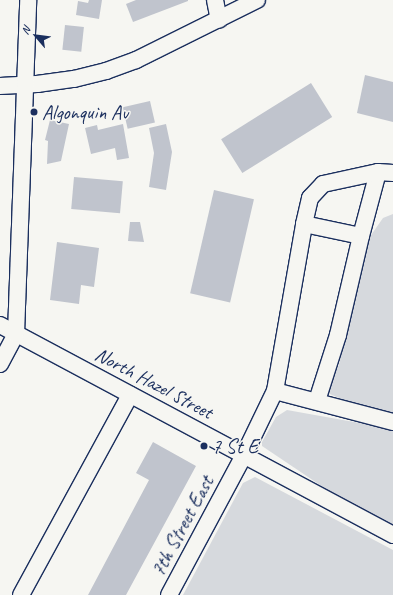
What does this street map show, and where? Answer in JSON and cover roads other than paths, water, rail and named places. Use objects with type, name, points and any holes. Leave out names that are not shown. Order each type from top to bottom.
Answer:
[{"type":"street","points":[[0,364],[16,334],[28,0]]},
{"type":"street","points":[[215,0],[220,20]]},
{"type":"street","points":[[0,86],[26,85],[74,79],[106,71],[136,60],[220,20],[257,0]]},
{"type":"street","points":[[317,401],[338,335],[361,236],[385,172]]},
{"type":"street","name":"7th Street East","points":[[169,595],[244,455],[275,391],[304,224],[310,198],[323,184],[385,172]]},
{"type":"street","points":[[304,224],[361,236]]},
{"type":"street","name":"North Hazel Street","points":[[0,325],[393,535]]},
{"type":"street","points":[[275,391],[393,422]]},
{"type":"street","points":[[21,595],[130,395]]},
{"type":"place","name":"Algonquin Av","points":[[34,112]]},
{"type":"place","name":"7 St E","points":[[204,446]]}]
